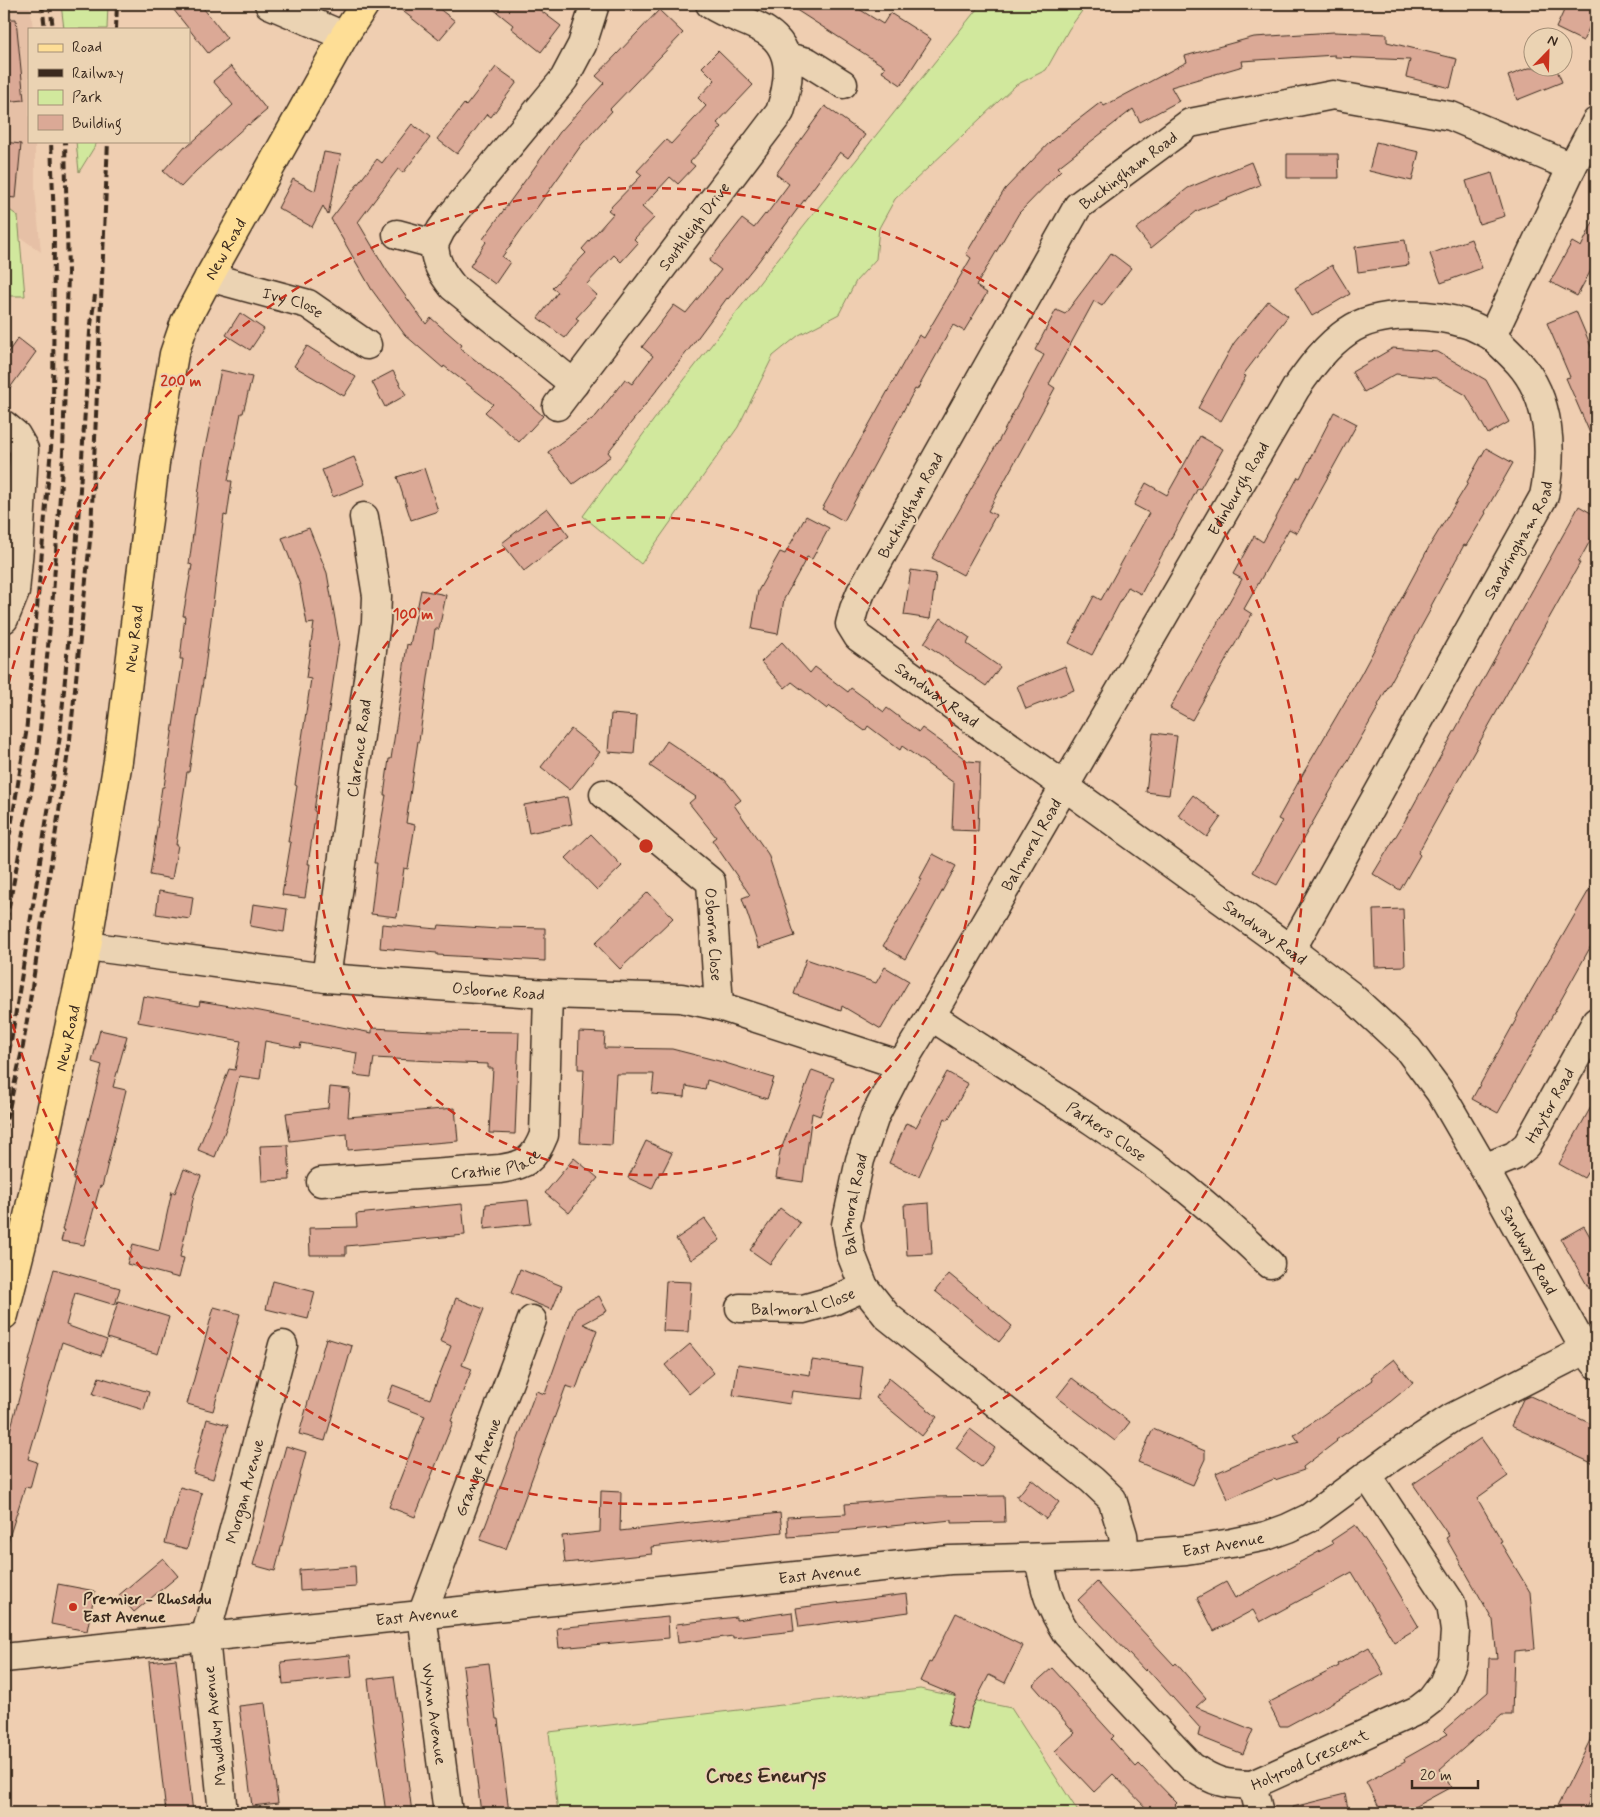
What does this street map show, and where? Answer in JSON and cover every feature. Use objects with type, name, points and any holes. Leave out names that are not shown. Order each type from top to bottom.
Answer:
[{"type":"main road","name":"New Road","points":[[4,1315],[22,1244],[87,946],[118,761],[155,463],[174,354],[185,322],[209,277],[344,36],[365,4]]},
{"type":"street","points":[[269,4],[344,36]]},
{"type":"street","points":[[574,384],[453,287],[441,273],[435,258],[434,244],[452,215],[564,79],[582,45],[595,4]]},
{"type":"street","points":[[710,4],[766,32],[779,43],[787,57],[808,62],[843,84]]},
{"type":"street","name":"Southleigh Drive","points":[[557,406],[780,112],[789,76],[787,57]]},
{"type":"street","name":"Buckingham Road","points":[[861,592],[1078,206],[1190,123],[1333,95],[1451,116],[1572,167]]},
{"type":"street","points":[[1492,336],[1572,167],[1596,122]]},
{"type":"street","points":[[398,234],[434,244]]},
{"type":"street","name":"Ivy Close","points":[[209,277],[308,304],[367,345]]},
{"type":"street","name":"Edinburgh Road","points":[[1064,786],[1296,388],[1311,366],[1330,345],[1349,330],[1368,321],[1418,315],[1467,324],[1492,336]]},
{"type":"street","name":"Sandringham Road","points":[[1291,950],[1544,496],[1548,478],[1549,452],[1548,427],[1543,406],[1532,381],[1520,364],[1492,336]]},
{"type":"street","points":[[4,425],[16,435],[24,449],[15,592],[4,619]]},
{"type":"street","name":"Clarence Road","points":[[326,978],[376,622],[377,596],[364,517]]},
{"type":"street","name":"Sandway Road","points":[[861,592],[850,624],[858,637],[1291,950],[1350,995],[1408,1049],[1440,1092],[1591,1357]]},
{"type":"street","name":"Balmoral Road","points":[[1064,786],[931,1016],[900,1065],[875,1116],[860,1160],[846,1225],[851,1254],[864,1286],[887,1316],[1092,1480],[1112,1499],[1123,1535],[1125,1555]]},
{"type":"street","name":"Osborne Close","points":[[604,794],[711,882],[719,1006]]},
{"type":"street","name":"Osborne Road","points":[[87,946],[326,978],[548,994],[681,998],[719,1006],[900,1065]]},
{"type":"street","name":"Crathie Place","points":[[321,1182],[500,1169],[519,1166],[530,1158],[538,1150],[544,1135],[548,994]]},
{"type":"street","name":"Parkers Close","points":[[931,1016],[1121,1140],[1172,1178],[1229,1225],[1270,1264]]},
{"type":"street","name":"Haytor Road","points":[[1484,1168],[1514,1156],[1527,1145],[1596,1022]]},
{"type":"street","name":"Balmoral Close","points":[[740,1308],[803,1309],[835,1300],[864,1286]]},
{"type":"street","name":"Grange Avenue","points":[[422,1615],[532,1320]]},
{"type":"street","name":"Morgan Avenue","points":[[205,1638],[283,1345]]},
{"type":"street","name":"East Avenue","points":[[4,1658],[950,1560],[1125,1555],[1186,1550],[1232,1543],[1266,1536],[1309,1518],[1398,1452],[1453,1417],[1591,1357]]},
{"type":"street","name":"Holyrood Crescent","points":[[1039,1558],[1045,1590],[1053,1612],[1067,1634],[1192,1767],[1211,1780],[1230,1784],[1252,1785],[1418,1710],[1431,1700],[1443,1684],[1453,1660],[1455,1631],[1451,1603],[1367,1475]]},
{"type":"street","name":"Wynn Avenue","points":[[422,1615],[448,1813]]},
{"type":"street","name":"Mawddwy Avenue","points":[[205,1638],[223,1813]]},
{"type":"street","points":[[1252,1785],[1259,1813]]},
{"type":"shaded area","points":[[4,4],[30,4],[33,28],[28,28],[28,142],[35,142],[35,190],[41,252],[4,226]]},
{"type":"green space","points":[[61,4],[108,4],[107,28],[64,28]]},
{"type":"green space","points":[[981,4],[1087,4],[1069,29],[1046,70],[1016,85],[895,199],[879,228],[876,259],[856,281],[839,314],[799,335],[773,356],[738,427],[641,564],[583,516],[664,406],[801,229]]},
{"type":"green space","points":[[76,142],[97,142],[79,172]]},
{"type":"green space","points":[[4,206],[18,216],[25,296],[4,296]]},
{"type":"green space","points":[[920,1689],[1011,1708],[1079,1813],[558,1813],[549,1732]]},
{"type":"building","points":[[169,4],[200,4],[227,38],[208,53]]},
{"type":"building","points":[[394,4],[433,4],[455,21],[439,40]]},
{"type":"building","points":[[487,4],[532,4],[561,26],[541,52],[511,28],[513,25]]},
{"type":"building","points":[[787,4],[851,4],[883,24],[890,13],[931,39],[901,85],[882,72],[885,67]]},
{"type":"building","points":[[1567,4],[1596,4],[1596,13],[1583,41],[1572,36],[1572,28],[1556,28]]},
{"type":"building","points":[[659,10],[683,33],[610,109],[612,111],[582,144],[502,257],[510,262],[495,284],[470,266],[486,242],[483,239],[560,132],[604,83],[596,76]]},
{"type":"building","points":[[4,19],[16,19],[24,100],[4,102]]},
{"type":"building","points":[[1334,32],[1387,34],[1387,42],[1457,59],[1450,88],[1406,77],[1410,60],[1335,57],[1335,55],[1242,61],[1243,66],[1171,87],[1179,101],[1140,122],[1133,109],[1058,167],[1061,170],[1019,213],[976,286],[987,293],[964,331],[953,325],[917,390],[915,389],[844,521],[822,509],[919,335],[924,338],[971,258],[966,254],[1005,189],[1052,140],[1101,102],[1104,106],[1187,62],[1185,56],[1254,37]]},
{"type":"building","points":[[718,51],[753,85],[717,123],[722,127],[690,162],[695,166],[678,184],[670,177],[642,207],[654,218],[634,239],[638,243],[621,262],[614,255],[586,285],[597,295],[576,318],[579,320],[565,338],[538,318],[558,292],[552,288],[586,253],[582,249],[613,214],[608,210],[642,175],[637,171],[666,140],[671,144],[706,106],[698,98],[715,80],[702,67]]},
{"type":"building","points":[[231,66],[267,110],[248,124],[181,187],[163,171],[185,146],[187,147],[233,105],[213,81]]},
{"type":"building","points":[[496,67],[517,82],[491,117],[487,114],[457,154],[437,139],[464,104],[466,106]]},
{"type":"building","points":[[1522,71],[1522,78],[1560,78],[1562,82],[1517,100],[1508,76]]},
{"type":"building","points":[[825,106],[865,135],[848,158],[840,152],[758,262],[727,298],[608,452],[611,456],[573,484],[548,452],[596,416],[625,379],[632,384],[653,356],[642,347],[674,305],[686,313],[721,270],[709,261],[742,219],[754,228],[789,184],[776,174]]},
{"type":"building","points":[[412,124],[430,138],[403,173],[398,169],[358,222],[387,271],[426,324],[431,318],[462,345],[460,348],[515,391],[543,416],[519,442],[485,412],[493,404],[444,366],[443,368],[405,335],[372,290],[331,219],[377,159],[382,163]]},
{"type":"building","points":[[4,142],[21,144],[16,198],[4,197]]},
{"type":"building","points":[[1376,142],[1419,152],[1412,181],[1369,171]]},
{"type":"building","points":[[324,152],[341,155],[328,215],[323,206],[312,227],[278,208],[293,179],[315,191]]},
{"type":"building","points":[[1287,154],[1338,154],[1339,178],[1287,178]]},
{"type":"building","points":[[1251,162],[1260,185],[1197,211],[1151,248],[1136,229],[1188,188]]},
{"type":"building","points":[[1492,173],[1505,216],[1479,224],[1466,181]]},
{"type":"building","points":[[1596,216],[1596,261],[1577,296],[1550,282],[1572,242],[1581,247]]},
{"type":"building","points":[[1471,239],[1482,268],[1441,283],[1430,254]]},
{"type":"building","points":[[1405,240],[1409,265],[1358,272],[1355,247]]},
{"type":"building","points":[[1111,253],[1131,268],[1102,306],[1094,301],[1049,384],[1055,388],[988,511],[996,515],[963,575],[932,558],[998,442],[1044,355],[1035,350],[1056,310],[1065,314]]},
{"type":"building","points":[[1332,265],[1350,294],[1312,316],[1295,288]]},
{"type":"building","points":[[1268,301],[1288,316],[1243,375],[1246,376],[1221,421],[1198,408],[1234,343]]},
{"type":"building","points":[[1576,311],[1593,351],[1590,352],[1596,367],[1596,447],[1566,378],[1570,377],[1547,323]]},
{"type":"building","points":[[240,313],[264,329],[250,350],[226,335]]},
{"type":"building","points":[[18,338],[36,352],[4,396],[4,358]]},
{"type":"building","points":[[307,346],[356,377],[344,396],[294,366]]},
{"type":"building","points":[[1393,348],[1438,352],[1486,380],[1509,422],[1488,434],[1466,395],[1436,378],[1396,374],[1364,392],[1352,372]]},
{"type":"building","points":[[221,370],[252,377],[243,413],[241,413],[228,481],[232,481],[227,516],[224,515],[205,668],[189,772],[187,772],[172,879],[150,875],[183,659],[180,659],[185,616],[183,616],[192,565],[189,564],[203,458]]},
{"type":"building","points":[[393,371],[406,395],[385,407],[372,382]]},
{"type":"building","points":[[1334,412],[1357,424],[1297,533],[1289,529],[1244,609],[1252,614],[1192,720],[1170,708],[1242,579],[1233,574],[1254,536],[1263,542],[1298,477],[1300,478]]},
{"type":"building","points":[[1200,436],[1223,449],[1200,489],[1198,488],[1141,594],[1128,587],[1092,655],[1069,643],[1094,596],[1101,600],[1149,513],[1134,505],[1146,483],[1167,495]]},
{"type":"building","points":[[1486,448],[1513,463],[1486,513],[1466,546],[1464,545],[1379,706],[1277,885],[1253,872],[1282,821],[1278,819],[1360,676],[1430,545],[1468,483]]},
{"type":"building","points":[[354,457],[365,484],[333,497],[322,470]]},
{"type":"building","points":[[424,468],[438,511],[411,520],[397,477]]},
{"type":"building","points":[[1579,506],[1596,516],[1596,530],[1578,563],[1580,563],[1418,853],[1420,855],[1400,890],[1373,874],[1402,826]]},
{"type":"building","points":[[547,508],[569,536],[524,571],[502,543]]},
{"type":"building","points":[[806,516],[829,528],[812,559],[807,557],[784,599],[778,634],[752,629],[758,591],[780,552],[785,554]]},
{"type":"building","points":[[309,528],[327,573],[339,642],[314,811],[316,812],[305,898],[282,895],[291,842],[288,842],[311,679],[306,678],[314,623],[307,624],[300,585],[282,538]]},
{"type":"building","points":[[911,570],[936,574],[930,619],[904,615]]},
{"type":"building","points":[[421,590],[446,595],[439,629],[435,629],[406,823],[415,825],[408,869],[404,868],[397,917],[371,914],[377,863],[374,863],[386,795],[384,795],[403,681],[407,644],[410,645]]},
{"type":"building","points":[[941,618],[970,638],[967,644],[1000,667],[986,686],[924,643]]},
{"type":"building","points":[[782,642],[810,673],[815,667],[848,692],[851,688],[884,712],[887,708],[919,732],[922,728],[968,761],[980,762],[978,831],[952,830],[954,783],[902,746],[900,750],[868,726],[865,731],[830,706],[827,709],[792,682],[785,688],[761,662]]},
{"type":"building","points":[[1065,666],[1074,690],[1026,709],[1017,686]]},
{"type":"building","points":[[611,714],[637,716],[634,754],[608,752]]},
{"type":"building","points":[[571,729],[600,752],[570,790],[541,767]]},
{"type":"building","points":[[1153,733],[1177,736],[1169,795],[1146,792]]},
{"type":"building","points":[[667,741],[725,780],[741,800],[734,805],[768,854],[795,936],[759,948],[742,898],[750,895],[712,840],[716,837],[689,803],[696,797],[650,766]]},
{"type":"building","points":[[1193,795],[1221,817],[1207,837],[1178,815]]},
{"type":"building","points":[[567,797],[572,824],[529,833],[524,805]]},
{"type":"building","points":[[591,834],[622,866],[597,890],[566,858]]},
{"type":"building","points":[[933,854],[956,866],[905,959],[883,946],[922,879],[920,878]]},
{"type":"building","points":[[1596,878],[1596,937],[1498,1113],[1472,1099],[1517,1015]]},
{"type":"building","points":[[159,891],[193,897],[190,919],[156,914]]},
{"type":"building","points":[[648,892],[673,918],[620,969],[595,943]]},
{"type":"building","points":[[253,904],[287,909],[284,932],[250,926]]},
{"type":"building","points":[[1403,909],[1405,966],[1375,967],[1373,910]]},
{"type":"building","points":[[382,924],[438,929],[439,925],[498,929],[498,927],[545,928],[545,961],[437,955],[437,953],[380,948]]},
{"type":"building","points":[[806,959],[876,983],[885,967],[909,981],[881,1029],[842,1006],[841,1011],[794,994]]},
{"type":"building","points":[[143,996],[199,1006],[200,1001],[372,1033],[372,1028],[519,1032],[515,1134],[489,1133],[493,1068],[488,1068],[488,1064],[374,1058],[371,1077],[354,1075],[357,1053],[301,1043],[300,1048],[265,1041],[260,1079],[239,1076],[227,1126],[215,1157],[198,1150],[229,1069],[235,1070],[241,1041],[138,1022]]},
{"type":"building","points":[[100,1030],[127,1036],[113,1087],[126,1090],[102,1187],[100,1186],[84,1245],[61,1241],[75,1180],[73,1180],[102,1065],[92,1062]]},
{"type":"building","points":[[579,1032],[605,1033],[604,1048],[672,1049],[774,1078],[767,1099],[707,1080],[705,1090],[686,1086],[685,1097],[652,1094],[654,1074],[616,1074],[612,1145],[580,1143],[584,1069],[578,1069]]},
{"type":"building","points":[[812,1070],[834,1078],[820,1116],[812,1113],[803,1182],[776,1178],[780,1152]]},
{"type":"building","points":[[947,1072],[968,1084],[948,1120],[945,1118],[919,1176],[889,1163],[906,1123],[916,1127]]},
{"type":"building","points":[[330,1087],[350,1089],[348,1117],[455,1108],[458,1141],[348,1150],[347,1134],[290,1141],[286,1113],[328,1108]]},
{"type":"building","points":[[1596,1098],[1596,1158],[1584,1178],[1559,1164]]},
{"type":"building","points":[[646,1141],[672,1153],[652,1189],[628,1178]]},
{"type":"building","points":[[288,1145],[290,1180],[262,1181],[260,1146]]},
{"type":"building","points":[[574,1158],[598,1178],[569,1213],[545,1193]]},
{"type":"building","points":[[184,1169],[201,1176],[194,1195],[180,1257],[184,1258],[179,1278],[127,1264],[133,1244],[159,1251],[172,1191],[175,1193]]},
{"type":"building","points":[[528,1200],[531,1224],[484,1229],[486,1204]]},
{"type":"building","points":[[929,1203],[932,1254],[907,1255],[904,1205]]},
{"type":"building","points":[[462,1204],[465,1235],[346,1246],[346,1255],[310,1255],[309,1228],[357,1227],[356,1214]]},
{"type":"building","points":[[780,1208],[800,1223],[770,1264],[750,1250]]},
{"type":"building","points":[[705,1219],[720,1240],[691,1260],[676,1239]]},
{"type":"building","points":[[1584,1226],[1596,1247],[1596,1301],[1561,1239]]},
{"type":"building","points":[[54,1269],[120,1288],[115,1305],[75,1293],[66,1325],[107,1340],[101,1356],[62,1342],[28,1459],[37,1462],[30,1488],[25,1487],[8,1541],[4,1540],[4,1453]]},
{"type":"building","points":[[520,1269],[562,1286],[552,1310],[511,1293]]},
{"type":"building","points":[[949,1274],[1012,1326],[999,1342],[935,1291]]},
{"type":"building","points":[[273,1281],[315,1292],[308,1319],[266,1309]]},
{"type":"building","points":[[666,1281],[691,1282],[688,1332],[663,1331]]},
{"type":"building","points":[[599,1296],[607,1311],[583,1324],[597,1330],[576,1389],[566,1386],[506,1549],[480,1540],[536,1391],[545,1394],[575,1309]]},
{"type":"building","points":[[456,1298],[484,1309],[462,1365],[472,1369],[415,1517],[389,1507],[425,1416],[387,1401],[393,1385],[430,1399],[451,1346],[440,1341]]},
{"type":"building","points":[[118,1301],[169,1317],[158,1354],[107,1338]]},
{"type":"building","points":[[214,1307],[240,1314],[213,1411],[187,1404]]},
{"type":"building","points":[[326,1338],[352,1346],[325,1441],[299,1434]]},
{"type":"building","points":[[690,1344],[714,1373],[689,1394],[665,1365]]},
{"type":"building","points":[[1394,1359],[1413,1383],[1379,1411],[1336,1440],[1303,1467],[1304,1470],[1274,1479],[1228,1499],[1216,1473],[1250,1458],[1299,1442],[1294,1435],[1373,1380],[1371,1377]]},
{"type":"building","points":[[812,1360],[863,1367],[859,1399],[792,1391],[790,1404],[733,1395],[738,1364],[810,1375]]},
{"type":"building","points":[[99,1377],[149,1392],[144,1410],[93,1394]]},
{"type":"building","points":[[889,1378],[937,1417],[922,1436],[876,1398]]},
{"type":"building","points":[[1072,1378],[1130,1422],[1115,1441],[1057,1397]]},
{"type":"building","points":[[1530,1396],[1596,1426],[1596,1465],[1511,1426],[1523,1399]]},
{"type":"building","points":[[207,1419],[228,1425],[213,1479],[193,1473]]},
{"type":"building","points":[[970,1429],[995,1448],[981,1467],[956,1448]]},
{"type":"building","points":[[1153,1429],[1205,1451],[1205,1459],[1193,1485],[1138,1462]]},
{"type":"building","points":[[1481,1438],[1508,1476],[1477,1498],[1502,1541],[1500,1542],[1530,1592],[1535,1649],[1514,1651],[1512,1715],[1502,1715],[1440,1769],[1451,1787],[1403,1813],[1382,1813],[1366,1782],[1405,1762],[1404,1759],[1448,1734],[1444,1730],[1488,1692],[1489,1658],[1497,1658],[1493,1620],[1446,1538],[1449,1536],[1413,1484]]},
{"type":"building","points":[[286,1446],[306,1452],[275,1571],[253,1565]]},
{"type":"building","points":[[1031,1479],[1059,1502],[1046,1519],[1016,1496],[1019,1495]]},
{"type":"building","points":[[180,1487],[202,1493],[187,1549],[165,1543]]},
{"type":"building","points":[[601,1491],[621,1492],[620,1531],[780,1513],[782,1532],[651,1547],[652,1554],[565,1563],[562,1536],[600,1532]]},
{"type":"building","points":[[1004,1496],[1005,1522],[952,1523],[952,1520],[788,1537],[787,1517],[846,1514],[845,1504],[931,1497]]},
{"type":"building","points":[[1355,1525],[1384,1568],[1419,1627],[1394,1642],[1352,1572],[1260,1622],[1253,1610],[1214,1631],[1197,1598],[1226,1582],[1235,1598],[1333,1544],[1331,1541]]},
{"type":"building","points":[[163,1558],[178,1576],[134,1612],[119,1595]]},
{"type":"building","points":[[355,1566],[356,1587],[300,1591],[299,1570]]},
{"type":"building","points":[[1097,1582],[1174,1665],[1176,1663],[1206,1698],[1196,1707],[1253,1730],[1243,1754],[1198,1736],[1200,1728],[1147,1669],[1145,1671],[1078,1600]]},
{"type":"building","name":"Premier - Rhosddu East Avenue","points":[[58,1584],[95,1591],[87,1631],[51,1624]]},
{"type":"building","points":[[907,1594],[909,1612],[799,1627],[796,1608]]},
{"type":"building","points":[[792,1612],[794,1631],[678,1643],[676,1624],[736,1617],[736,1620]]},
{"type":"building","points":[[956,1613],[1023,1646],[1005,1683],[989,1675],[972,1708],[967,1730],[948,1725],[956,1696],[920,1681]]},
{"type":"building","points":[[668,1617],[669,1638],[559,1648],[557,1628]]},
{"type":"building","points":[[1369,1647],[1384,1674],[1287,1726],[1280,1726],[1268,1703],[1339,1666],[1338,1664]]},
{"type":"building","points":[[350,1655],[352,1677],[283,1684],[281,1662]]},
{"type":"building","points":[[176,1659],[193,1813],[166,1813],[149,1662]]},
{"type":"building","points":[[489,1663],[496,1719],[498,1719],[509,1813],[481,1813],[463,1666]]},
{"type":"building","points":[[1052,1668],[1114,1736],[1111,1739],[1136,1767],[1139,1764],[1177,1803],[1175,1805],[1182,1813],[1151,1813],[1113,1774],[1094,1792],[1055,1751],[1075,1733],[1033,1685]]},
{"type":"building","points":[[394,1676],[412,1813],[386,1813],[373,1722],[368,1679]]},
{"type":"building","points":[[265,1703],[278,1803],[252,1806],[239,1706]]},
{"type":"building","points":[[1596,1728],[1596,1788],[1583,1813],[1554,1813]]},
{"type":"building","points":[[1345,1794],[1349,1813],[1294,1813],[1293,1807]]},
{"type":"railway","points":[[42,4],[45,28]]},
{"type":"railway","points":[[50,4],[53,28]]},
{"type":"railway","points":[[116,28],[117,4]]},
{"type":"railway","points":[[4,870],[26,734],[53,425],[54,223],[51,142]]},
{"type":"railway","points":[[4,932],[37,761],[53,595],[63,453],[68,273],[65,142]]},
{"type":"railway","points":[[4,1131],[23,1046],[70,739],[91,530],[108,142]]},
{"type":"railway","points":[[4,1076],[60,736],[76,552],[90,332],[95,295]]},
{"type":"place","name":"Premier - Rhosddu East Avenue","points":[[73,1607]]},
{"type":"district","name":"Croes Eneurys","points":[[766,1775]]}]
